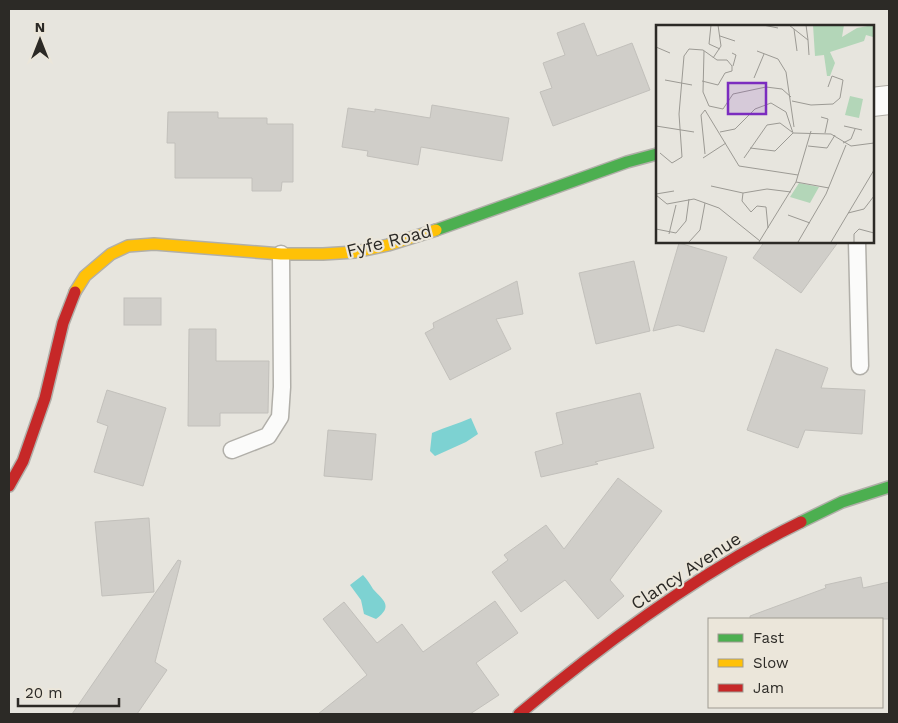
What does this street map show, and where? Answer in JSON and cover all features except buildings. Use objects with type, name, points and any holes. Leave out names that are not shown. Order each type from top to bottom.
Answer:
[{"type":"street","points":[[873,102],[889,100]]},
{"type":"street","name":"Fyfe Road","points":[[9,486],[23,461],[45,398],[63,323],[74,294],[85,276],[111,254],[128,246],[154,244],[281,254],[355,252],[388,245],[446,227],[627,162],[656,154]]},
{"type":"street","name":"Clancy Avenue","points":[[519,714],[613,640],[701,579],[777,534],[842,502],[889,487]]},
{"type":"lane","points":[[857,242],[860,366]]},
{"type":"lane","points":[[232,450],[268,436],[280,417],[282,388],[281,254]]},
{"type":"water","points":[[471,418],[478,434],[466,442],[435,456],[430,451],[432,433]]},
{"type":"water","points":[[363,575],[385,603],[385,610],[376,619],[364,614],[361,600],[350,585]]},
{"type":"traffic: fast","points":[[436,230],[627,162],[656,154]]},
{"type":"traffic: fast","points":[[801,522],[842,502],[889,487]]},
{"type":"traffic: slow","points":[[75,292],[85,276],[111,254],[128,246],[154,244],[281,254],[323,254],[355,252],[388,245],[436,230]]},
{"type":"traffic: jam","points":[[9,486],[23,461],[45,398],[63,323],[75,292]]},
{"type":"traffic: jam","points":[[519,714],[551,687],[654,610],[727,563],[801,522]]}]
